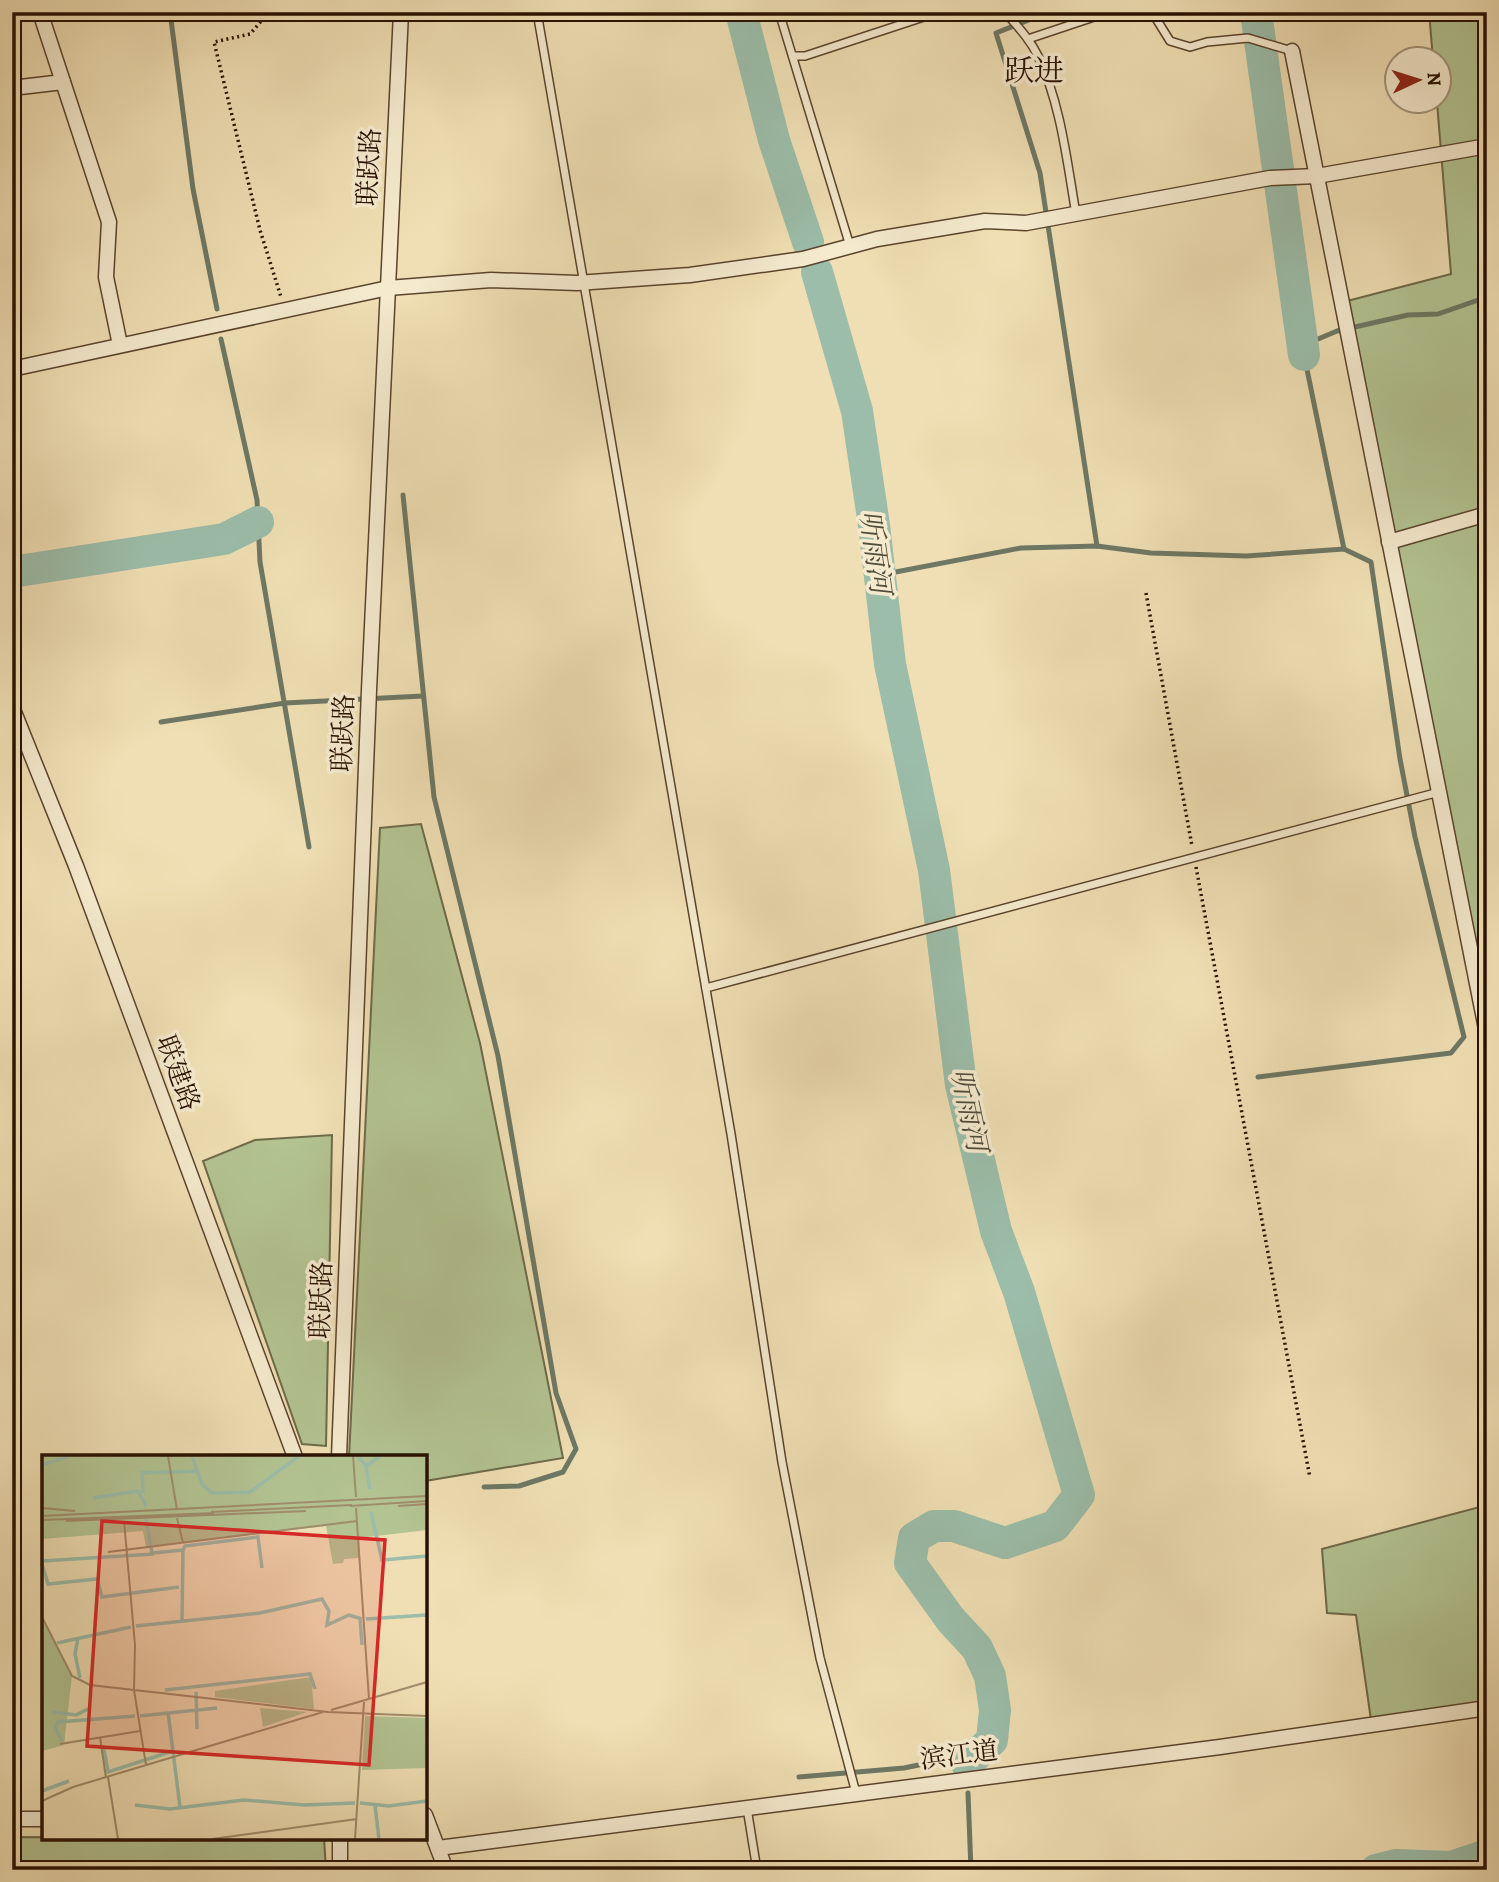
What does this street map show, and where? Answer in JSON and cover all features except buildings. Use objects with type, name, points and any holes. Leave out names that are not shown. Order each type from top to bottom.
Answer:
[{"type":"street","points":[[40,12],[109,222],[106,277],[121,345]]},
{"type":"street","name":"联跃路","points":[[339,1455],[401,12]]},
{"type":"street","points":[[1292,51],[1487,1034]]},
{"type":"street","points":[[12,88],[62,82]]},
{"type":"street","points":[[12,369],[388,288],[491,280],[584,282],[715,271],[803,259],[850,246],[985,221],[1026,223],[1270,178],[1317,176],[1487,146]]},
{"type":"street","points":[[1389,542],[1487,514]]},
{"type":"street","name":"联建路","points":[[12,706],[81,879],[294,1455]]},
{"type":"street","name":"滨江道","points":[[438,1848],[1344,1731],[1487,1708]]},
{"type":"street","points":[[12,1819],[42,1819]]},
{"type":"street","points":[[427,1820],[446,1870]]},
{"type":"street","points":[[340,1870],[341,1840]]},
{"type":"lane","points":[[537,12],[706,988],[782,1462],[820,1658],[856,1793]]},
{"type":"lane","points":[[779,12],[850,246]]},
{"type":"lane","points":[[793,56],[805,56],[939,12]]},
{"type":"lane","points":[[1006,12],[1038,55],[1058,115],[1076,215]]},
{"type":"lane","points":[[1028,39],[1109,12]]},
{"type":"lane","points":[[1152,12],[1170,41],[1190,47],[1207,42],[1248,38],[1292,51]]},
{"type":"lane","points":[[706,988],[1439,792]]},
{"type":"lane","points":[[747,1807],[757,1870]]},
{"type":"path","points":[[263,12],[264,18],[250,34],[214,42],[260,230],[284,309]]},
{"type":"path","points":[[1146,593],[1310,1478]]},
{"type":"green space","points":[[1429,12],[1487,12],[1487,1029],[1347,301],[1451,274],[1438,116],[1454,116],[1454,46],[1432,46]]},
{"type":"green space","points":[[421,824],[480,1043],[563,1458],[427,1481],[427,1455],[349,1455],[380,828]]},
{"type":"green space","points":[[332,1135],[326,1446],[302,1444],[203,1161],[255,1140]]},
{"type":"green space","points":[[1487,1505],[1487,1708],[1372,1727],[1356,1615],[1327,1613],[1322,1549]]},
{"type":"green space","points":[[12,1837],[42,1837],[42,1840],[324,1840],[326,1870],[12,1870]]},
{"type":"waterway","points":[[170,12],[193,189],[217,309]]},
{"type":"waterway","name":"听雨河","points":[[741,12],[774,140],[808,242]]},
{"type":"waterway","points":[[1049,12],[996,33],[1040,173],[1097,546]]},
{"type":"waterway","points":[[1256,12],[1304,355]]},
{"type":"waterway","name":"听雨河","points":[[817,272],[857,411],[874,525],[890,664],[934,870],[961,1085],[996,1231],[1019,1292],[1079,1495],[1055,1526],[1005,1543],[954,1526],[934,1526],[914,1538],[910,1563],[951,1620],[977,1648],[990,1676],[995,1710],[992,1740],[967,1764]]},
{"type":"waterway","points":[[880,575],[1021,548],[1097,546],[1151,553],[1246,556],[1344,549],[1304,355],[1311,342],[1337,331],[1408,315],[1438,314],[1487,297]]},
{"type":"waterway","points":[[221,339],[257,500],[260,562],[309,847]]},
{"type":"waterway","points":[[403,495],[434,797],[498,1056],[556,1393],[576,1449],[563,1472],[519,1486],[484,1487]]},
{"type":"waterway","points":[[12,572],[224,539],[258,522]]},
{"type":"waterway","points":[[1258,1077],[1451,1053],[1464,1037],[1415,837],[1400,759],[1371,562],[1344,549]]},
{"type":"waterway","points":[[161,722],[285,703],[423,696]]},
{"type":"waterway","points":[[799,1777],[904,1768],[977,1753]]},
{"type":"waterway","name":"听雨河","points":[[968,1793],[971,1870]]},
{"type":"waterway","points":[[1376,1870],[1396,1865],[1451,1867],[1487,1855]]},
{"type":"district","name":"跃进","points":[[1034,71]]}]
